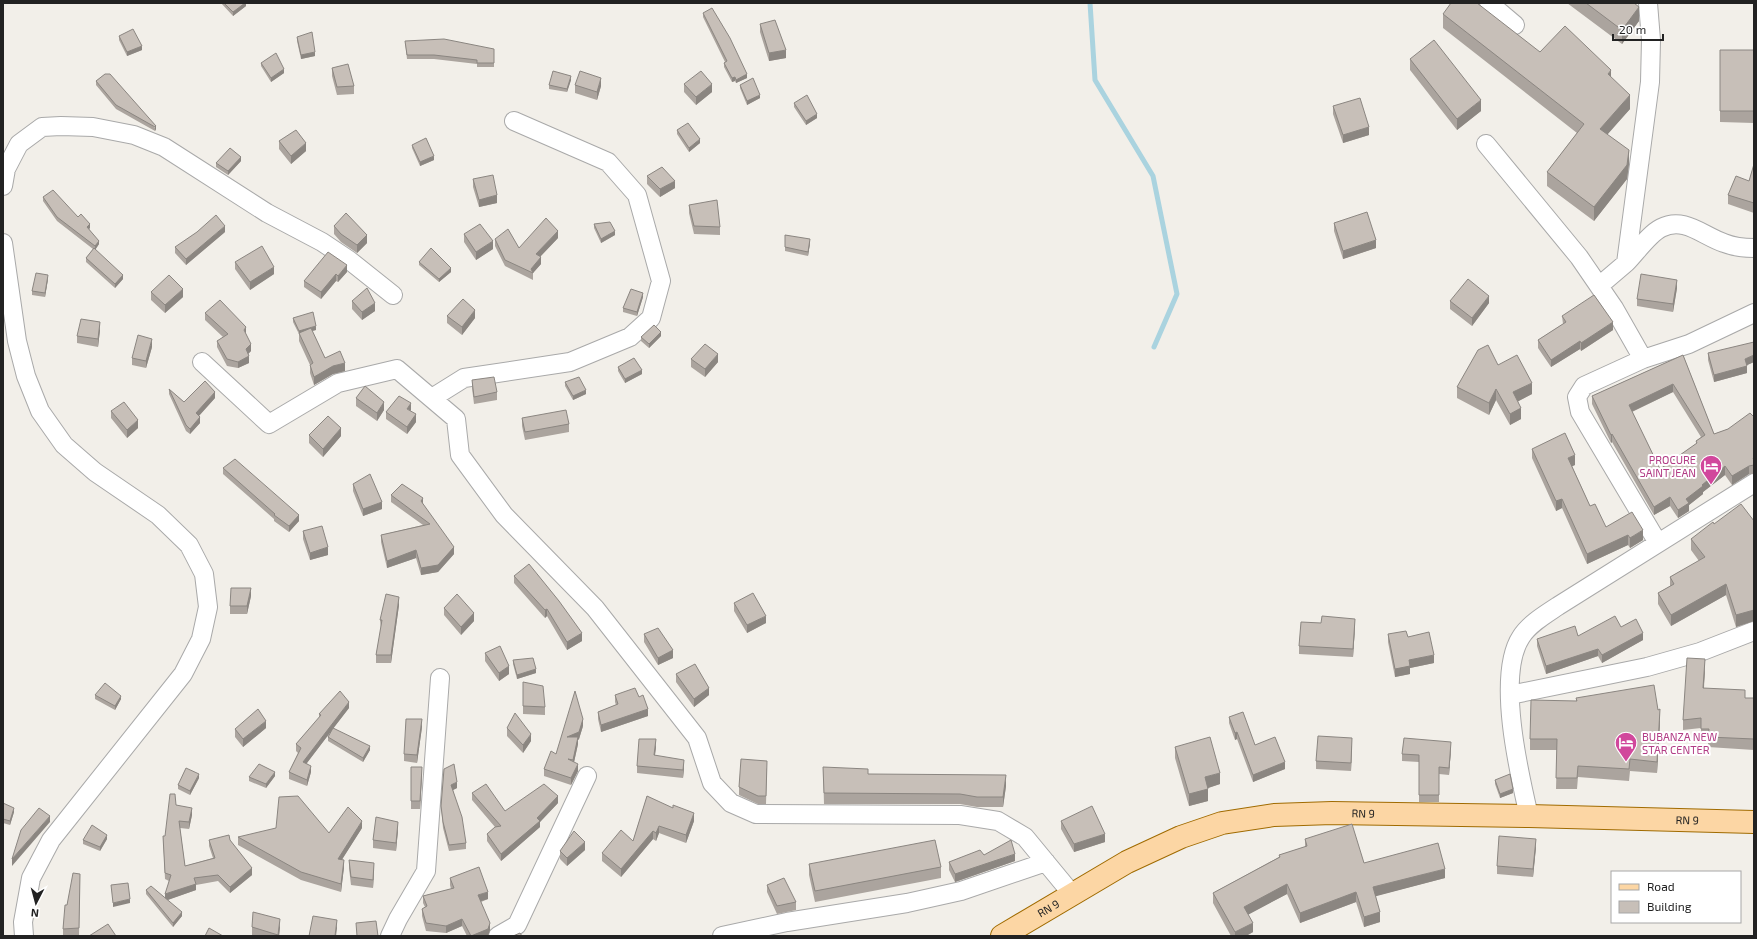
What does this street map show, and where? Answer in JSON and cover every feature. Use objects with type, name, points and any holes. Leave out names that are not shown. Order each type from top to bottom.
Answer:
[{"type":"main road","name":"RN 9","points":[[1002,936],[1134,859],[1181,837],[1222,823],[1274,815],[1332,813],[1529,816],[1754,822]]},
{"type":"street","points":[[1489,3],[1515,25]]},
{"type":"street","points":[[1626,263],[1650,82],[1651,40],[1648,3]]},
{"type":"street","points":[[432,398],[464,378],[570,362],[630,337],[651,318],[661,281],[637,195],[608,162],[514,121]]},
{"type":"street","points":[[3,186],[6,169],[19,144],[42,127],[93,127],[134,135],[164,147],[266,213],[322,242],[349,260],[393,295]]},
{"type":"street","points":[[1486,144],[1553,224],[1599,286],[1614,308],[1643,359]]},
{"type":"street","points":[[1599,286],[1626,263],[1660,228],[1673,223],[1690,226],[1722,243],[1739,247],[1754,248]]},
{"type":"street","points":[[3,243],[17,341],[26,376],[40,411],[64,444],[95,472],[158,515],[189,545],[204,574],[208,607],[201,640],[183,674],[51,840],[31,878],[23,922],[24,936]]},
{"type":"street","points":[[1658,543],[1580,412],[1576,397],[1584,386],[1643,359],[1689,344],[1754,313]]},
{"type":"street","points":[[202,362],[269,424],[338,383],[397,369],[432,398],[456,419],[460,455],[504,516],[600,614],[697,738],[712,783],[731,803],[756,814],[960,815],[998,821],[1025,837],[1072,894]]},
{"type":"street","points":[[1529,816],[1516,750],[1510,695],[1510,673],[1514,653],[1521,636],[1537,620],[1558,606],[1754,483]]},
{"type":"street","points":[[1510,695],[1647,667],[1700,652],[1754,631]]},
{"type":"street","points":[[390,936],[398,919],[426,871],[440,678]]},
{"type":"street","points":[[498,936],[518,925],[587,776]]},
{"type":"street","points":[[722,936],[787,922],[908,903],[961,891],[1046,862]]},
{"type":"building","points":[[224,3],[245,3],[233,12]]},
{"type":"building","points":[[1451,3],[1477,3],[1540,52],[1565,26],[1611,70],[1608,74],[1630,95],[1600,129],[1629,150],[1627,165],[1594,207],[1547,172],[1584,124],[1443,14]]},
{"type":"building","points":[[1586,3],[1634,3],[1639,7],[1622,30]]},
{"type":"building","points":[[712,8],[730,38],[747,74],[736,80],[735,77],[732,78],[724,63],[727,61],[703,13]]},
{"type":"building","points":[[775,20],[786,50],[769,53],[760,24]]},
{"type":"building","points":[[133,29],[142,46],[127,52],[119,36]]},
{"type":"building","points":[[312,32],[315,52],[301,55],[297,37]]},
{"type":"building","points":[[444,39],[494,49],[494,63],[477,63],[477,60],[434,55],[407,55],[405,41]]},
{"type":"building","points":[[1434,40],[1481,100],[1457,119],[1410,59]]},
{"type":"building","points":[[1720,50],[1754,50],[1754,111],[1720,111]]},
{"type":"building","points":[[276,53],[284,69],[271,78],[261,63]]},
{"type":"building","points":[[348,64],[354,86],[337,87],[332,68]]},
{"type":"building","points":[[553,71],[571,76],[567,89],[549,85]]},
{"type":"building","points":[[580,71],[601,78],[597,92],[575,85]]},
{"type":"building","points":[[701,71],[712,84],[696,97],[684,84]]},
{"type":"building","points":[[105,74],[110,74],[156,126],[155,127],[116,105],[96,81]]},
{"type":"building","points":[[753,78],[760,95],[747,101],[740,85]]},
{"type":"building","points":[[807,95],[817,114],[806,121],[794,103]]},
{"type":"building","points":[[1360,98],[1369,127],[1343,135],[1333,106]]},
{"type":"building","points":[[688,123],[700,139],[689,148],[677,130]]},
{"type":"building","points":[[296,130],[306,143],[291,156],[279,141]]},
{"type":"building","points":[[426,138],[434,156],[420,162],[412,145]]},
{"type":"building","points":[[230,148],[241,157],[228,171],[216,163]]},
{"type":"building","points":[[1754,164],[1754,203],[1728,195],[1736,176],[1749,181]]},
{"type":"building","points":[[662,167],[675,181],[660,189],[647,176]]},
{"type":"building","points":[[493,175],[497,195],[479,200],[473,179]]},
{"type":"building","points":[[53,190],[78,217],[81,214],[90,224],[87,227],[99,241],[95,246],[57,217],[43,197]]},
{"type":"building","points":[[717,200],[720,227],[694,226],[689,205]]},
{"type":"building","points":[[1367,212],[1376,240],[1343,251],[1334,223]]},
{"type":"building","points":[[346,213],[367,235],[357,245],[341,234],[334,226]]},
{"type":"building","points":[[216,215],[225,226],[186,259],[175,247],[197,232]]},
{"type":"building","points":[[546,218],[558,231],[536,254],[541,257],[531,269],[533,273],[505,260],[495,239],[508,229],[519,248]]},
{"type":"building","points":[[610,222],[615,231],[601,239],[594,224]]},
{"type":"building","points":[[480,224],[493,241],[476,252],[464,234]]},
{"type":"building","points":[[785,235],[810,239],[808,252],[785,247]]},
{"type":"building","points":[[262,246],[274,267],[250,282],[235,262]]},
{"type":"building","points":[[94,248],[123,275],[115,284],[86,258]]},
{"type":"building","points":[[431,248],[451,268],[439,279],[419,262]]},
{"type":"building","points":[[328,252],[347,265],[338,276],[336,274],[321,292],[304,281]]},
{"type":"building","points":[[36,273],[48,275],[45,293],[32,291]]},
{"type":"building","points":[[1641,274],[1677,280],[1673,304],[1637,299]]},
{"type":"building","points":[[169,275],[183,289],[165,305],[151,292]]},
{"type":"building","points":[[1468,279],[1489,296],[1472,318],[1450,301]]},
{"type":"building","points":[[367,288],[375,303],[362,312],[352,301]]},
{"type":"building","points":[[631,289],[643,293],[637,312],[623,308]]},
{"type":"building","points":[[1594,295],[1613,322],[1551,360],[1538,340],[1566,322],[1562,316]]},
{"type":"building","points":[[463,299],[475,310],[462,327],[447,316]]},
{"type":"building","points":[[220,300],[246,327],[244,330],[251,344],[246,349],[249,356],[238,362],[227,359],[217,341],[228,334],[205,313]]},
{"type":"building","points":[[313,312],[316,326],[299,331],[293,318]]},
{"type":"building","points":[[81,319],[100,322],[98,339],[77,336]]},
{"type":"building","points":[[654,325],[661,332],[649,344],[641,337]]},
{"type":"building","points":[[311,328],[325,358],[340,351],[345,363],[333,366],[314,377],[310,365],[313,363],[299,333]]},
{"type":"building","points":[[138,335],[152,339],[146,361],[132,358]]},
{"type":"building","points":[[1754,342],[1754,355],[1745,359],[1747,366],[1714,375],[1708,353]]},
{"type":"building","points":[[705,344],[718,354],[705,369],[691,359]]},
{"type":"building","points":[[1488,345],[1498,365],[1517,355],[1532,383],[1513,392],[1521,408],[1510,414],[1496,389],[1489,403],[1457,387],[1478,350]]},
{"type":"building","points":[[1683,355],[1714,434],[1728,429],[1750,413],[1754,417],[1754,465],[1749,466],[1732,476],[1725,466],[1686,499],[1689,503],[1678,510],[1670,497],[1654,507],[1612,434],[1611,435],[1592,396]],"holes":[[[1673,384],[1705,435],[1696,441],[1697,443],[1660,469],[1629,405]]]},
{"type":"building","points":[[634,358],[642,370],[625,379],[618,367]]},
{"type":"building","points":[[494,377],[497,392],[474,397],[472,380]]},
{"type":"building","points":[[579,377],[586,390],[573,396],[565,382]]},
{"type":"building","points":[[205,381],[215,392],[196,413],[200,417],[190,429],[186,425],[169,389],[184,402]]},
{"type":"building","points":[[365,386],[384,402],[377,413],[356,398]]},
{"type":"building","points":[[399,396],[411,403],[407,409],[416,414],[407,427],[386,412]]},
{"type":"building","points":[[124,402],[138,420],[127,430],[111,411]]},
{"type":"building","points":[[566,410],[569,424],[525,432],[522,418]]},
{"type":"building","points":[[328,416],[341,428],[323,449],[309,435]]},
{"type":"building","points":[[1565,433],[1575,455],[1568,458],[1590,506],[1595,504],[1606,527],[1632,512],[1643,530],[1630,538],[1628,535],[1587,554],[1562,499],[1556,501],[1532,449]]},
{"type":"building","points":[[235,459],[299,515],[289,526],[274,515],[275,514],[223,468]]},
{"type":"building","points":[[370,474],[382,502],[363,509],[353,484]]},
{"type":"building","points":[[402,484],[423,498],[421,501],[454,547],[438,565],[421,568],[416,550],[387,561],[381,535],[430,524],[391,495]]},
{"type":"building","points":[[1741,504],[1754,521],[1754,610],[1736,615],[1726,584],[1671,615],[1658,593],[1674,584],[1670,577],[1705,557],[1691,539],[1713,522],[1714,524]]},
{"type":"building","points":[[322,526],[328,547],[310,553],[303,531]]},
{"type":"building","points":[[529,564],[559,601],[582,633],[567,642],[547,609],[545,610],[514,576]]},
{"type":"building","points":[[231,588],[251,588],[247,606],[230,606]]},
{"type":"building","points":[[753,593],[766,616],[747,625],[734,603]]},
{"type":"building","points":[[386,594],[399,597],[391,655],[376,655],[382,620],[380,620]]},
{"type":"building","points":[[457,594],[474,613],[461,627],[444,608]]},
{"type":"building","points":[[1322,616],[1355,619],[1353,649],[1299,646],[1301,622],[1321,623]]},
{"type":"building","points":[[1615,616],[1621,627],[1636,619],[1643,633],[1602,655],[1598,649],[1546,666],[1537,639],[1575,626],[1578,636]]},
{"type":"building","points":[[658,628],[673,650],[658,658],[644,634]]},
{"type":"building","points":[[1406,631],[1408,637],[1429,632],[1434,655],[1409,660],[1410,666],[1395,669],[1388,634]]},
{"type":"building","points":[[500,646],[509,666],[499,673],[485,653]]},
{"type":"building","points":[[533,658],[536,669],[517,675],[513,660]]},
{"type":"building","points":[[1687,658],[1705,659],[1703,688],[1745,690],[1745,698],[1754,698],[1754,739],[1708,737],[1709,729],[1701,729],[1701,718],[1683,720]]},
{"type":"building","points":[[695,664],[709,688],[694,699],[676,674]]},
{"type":"building","points":[[523,682],[543,686],[545,707],[523,706]]},
{"type":"building","points":[[105,683],[121,696],[115,706],[95,695]]},
{"type":"building","points":[[1654,685],[1658,710],[1660,709],[1657,762],[1630,759],[1629,769],[1578,766],[1577,778],[1556,778],[1557,739],[1530,739],[1531,700],[1577,701],[1576,698]]},
{"type":"building","points":[[635,688],[639,697],[643,695],[648,709],[601,725],[598,712],[618,704],[615,695]]},
{"type":"building","points":[[340,691],[349,702],[303,762],[311,766],[307,780],[289,772],[301,748],[296,744],[321,715],[319,714]]},
{"type":"building","points":[[575,691],[583,719],[579,732],[567,737],[578,737],[573,760],[568,759],[578,764],[571,778],[544,769],[551,751],[556,754]]},
{"type":"building","points":[[258,709],[266,721],[243,739],[235,729]]},
{"type":"building","points":[[1243,712],[1255,745],[1275,737],[1285,762],[1253,775],[1237,732],[1235,733],[1229,717]]},
{"type":"building","points":[[515,713],[531,734],[523,745],[507,728]]},
{"type":"building","points":[[406,719],[422,719],[417,755],[404,754]]},
{"type":"building","points":[[333,728],[370,746],[363,758],[328,737]]},
{"type":"building","points":[[1318,736],[1352,738],[1351,763],[1316,761]]},
{"type":"building","points":[[1210,737],[1220,773],[1205,777],[1208,789],[1189,794],[1175,747]]},
{"type":"building","points":[[1404,738],[1451,742],[1449,768],[1439,767],[1439,795],[1419,795],[1419,755],[1402,754]]},
{"type":"building","points":[[639,739],[656,739],[654,755],[684,760],[683,770],[637,766]]},
{"type":"building","points":[[741,759],[767,761],[766,796],[758,796],[739,787]]},
{"type":"building","points":[[259,764],[275,772],[266,784],[249,777]]},
{"type":"building","points":[[454,764],[457,782],[451,785],[462,817],[466,843],[449,845],[443,822],[441,806],[444,769]]},
{"type":"building","points":[[411,767],[422,767],[420,801],[411,801]]},
{"type":"building","points":[[823,767],[868,769],[868,774],[1006,775],[1003,797],[977,797],[960,794],[824,793]]},
{"type":"building","points":[[186,768],[199,774],[190,791],[178,785]]},
{"type":"building","points":[[1510,774],[1513,789],[1500,794],[1495,780]]},
{"type":"building","points":[[486,784],[505,811],[544,784],[558,796],[537,818],[540,821],[501,854],[487,834],[495,827],[501,826],[472,793]]},
{"type":"building","points":[[170,794],[175,794],[176,805],[192,808],[189,822],[179,821],[185,866],[215,858],[209,840],[229,835],[230,840],[252,868],[230,887],[218,875],[194,878],[196,884],[165,894],[171,875],[165,873],[163,836],[165,836]]},
{"type":"building","points":[[298,796],[329,833],[348,807],[362,821],[338,859],[344,860],[341,884],[301,872],[238,837],[276,828],[279,797]]},
{"type":"building","points":[[647,796],[673,808],[673,805],[694,813],[686,835],[659,826],[656,833],[653,831],[621,869],[602,853],[621,830],[633,841]]},
{"type":"building","points":[[3,803],[14,808],[10,821],[3,819]]},
{"type":"building","points":[[1092,806],[1105,834],[1074,844],[1061,821]]},
{"type":"building","points":[[39,808],[50,816],[12,859],[21,830]]},
{"type":"building","points":[[376,817],[398,822],[396,843],[373,840]]},
{"type":"building","points":[[1352,824],[1364,863],[1438,843],[1445,869],[1373,887],[1380,912],[1364,917],[1356,892],[1300,913],[1287,884],[1244,907],[1253,923],[1235,932],[1213,893],[1280,857],[1279,855],[1307,846],[1305,839]]},
{"type":"building","points":[[92,825],[107,835],[100,847],[83,840]]},
{"type":"building","points":[[574,831],[585,842],[567,858],[560,851]]},
{"type":"building","points":[[1499,836],[1536,839],[1533,869],[1497,866]]},
{"type":"building","points":[[935,840],[941,867],[815,891],[809,864]]},
{"type":"building","points":[[1011,840],[1015,854],[955,874],[949,862],[980,850],[984,855]]},
{"type":"building","points":[[349,860],[374,863],[373,880],[351,877]]},
{"type":"building","points":[[479,867],[488,892],[478,895],[490,923],[488,929],[471,936],[462,919],[446,926],[426,923],[422,909],[427,906],[423,896],[454,888],[450,878]]},
{"type":"building","points":[[73,873],[80,874],[79,928],[63,929],[65,905],[67,905]]},
{"type":"building","points":[[784,878],[796,902],[777,906],[767,885]]},
{"type":"building","points":[[128,883],[130,899],[113,903],[111,885]]},
{"type":"building","points":[[151,886],[182,912],[173,923],[146,890]]},
{"type":"building","points":[[253,912],[280,919],[278,935],[252,927]]},
{"type":"building","points":[[313,916],[337,920],[335,936],[309,936]]},
{"type":"building","points":[[376,921],[378,936],[357,936],[356,923]]},
{"type":"building","points":[[108,924],[116,936],[89,936]]},
{"type":"building","points":[[209,928],[223,936],[205,936]]},
{"type":"building","points":[[520,933],[522,936],[513,936]]},
{"type":"waterway","points":[[1090,3],[1095,80],[1153,176],[1177,294],[1154,347]]},
{"type":"place","name":"PROCURE SAINT JEAN","points":[[1711,486]]},
{"type":"place","name":"BUBANZA NEW STAR CENTER","points":[[1626,762]]}]
